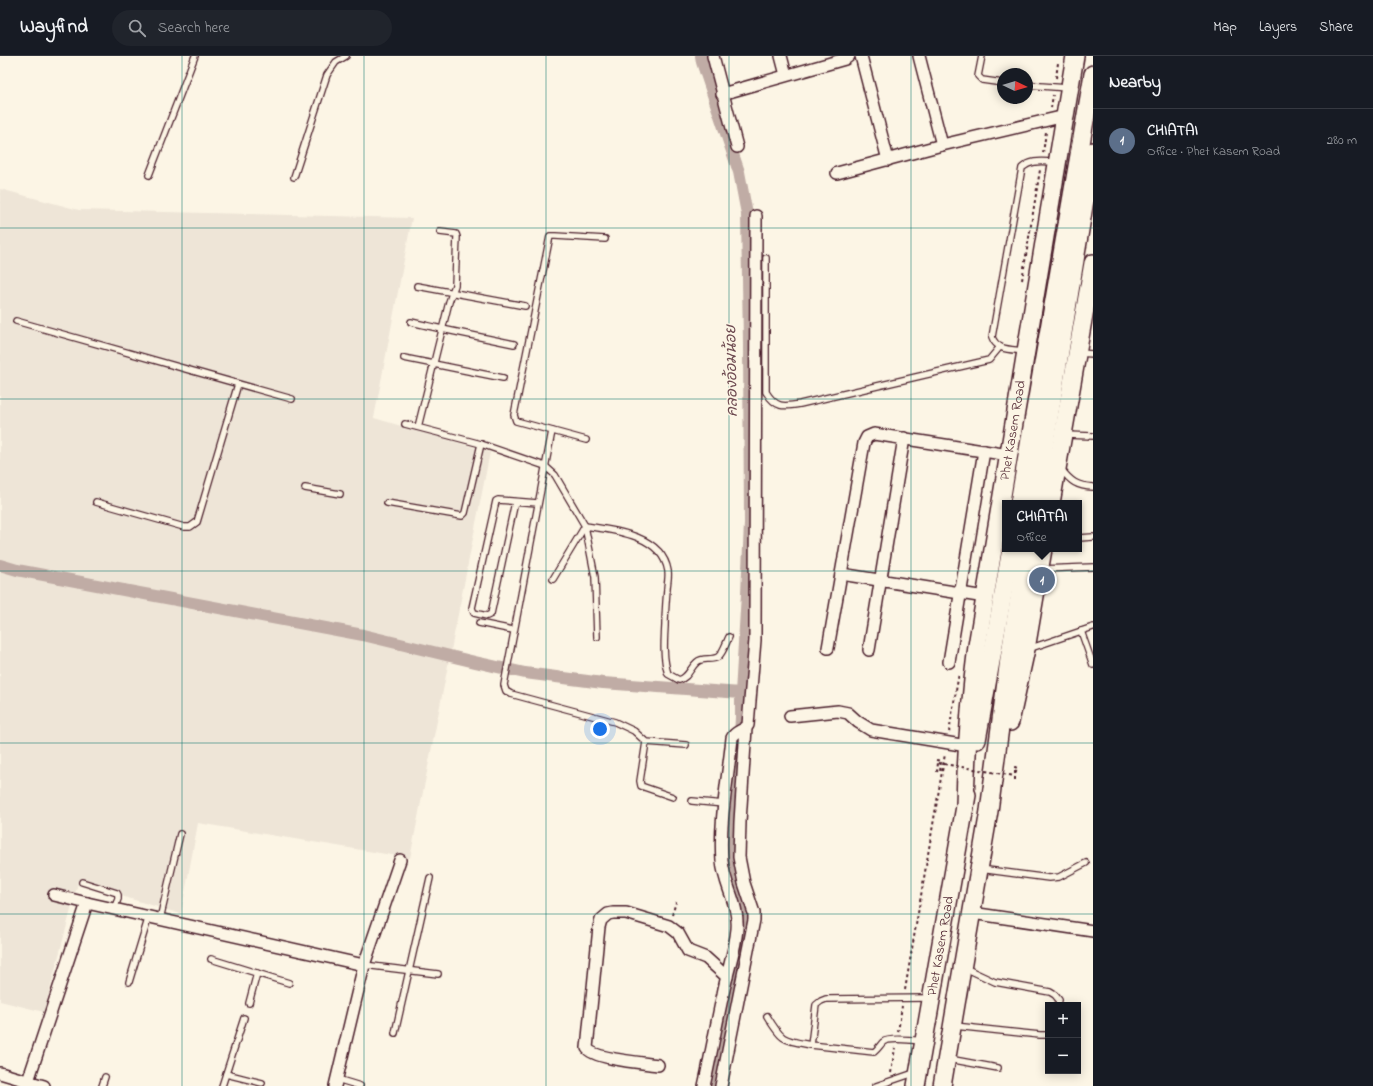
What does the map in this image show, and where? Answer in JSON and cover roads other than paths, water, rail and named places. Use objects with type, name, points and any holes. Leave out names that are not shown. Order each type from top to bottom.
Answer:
[{"type":"main road","name":"Phet Kasem Road","points":[[965,807],[967,746],[972,683],[1075,56]]},
{"type":"main road","name":"Phet Kasem Road","points":[[1020,500],[1093,74]]},
{"type":"main road","points":[[1035,500],[1093,151]]},
{"type":"main road","points":[[1051,500],[1062,434],[1085,354],[1093,263]]},
{"type":"main road","name":"Phet Kasem Road","points":[[917,1079],[1009,552]]},
{"type":"main road","name":"Phet Kasem Road","points":[[942,1086],[979,869],[1010,652],[1027,552]]},
{"type":"main road","name":"Phet Kasem Road","points":[[988,811],[1009,729],[1026,649],[1043,552]]},
{"type":"street","points":[[714,56],[722,94],[737,147]]},
{"type":"street","points":[[780,56],[786,75]]},
{"type":"street","points":[[860,56],[888,160]]},
{"type":"street","points":[[919,56],[942,145]]},
{"type":"street","points":[[722,94],[846,57]]},
{"type":"street","points":[[837,173],[942,145],[1065,116]]},
{"type":"street","points":[[704,1086],[727,977],[735,948],[737,915],[722,864],[724,804],[732,738],[734,734],[748,725],[755,640],[756,216]]},
{"type":"street","points":[[828,648],[864,443],[867,437],[874,434],[1009,455]]},
{"type":"street","points":[[869,650],[904,438]]},
{"type":"street","points":[[949,662],[984,451]]},
{"type":"street","points":[[841,574],[985,597]]},
{"type":"street","points":[[790,716],[838,711],[848,713],[858,722],[871,730],[967,746]]},
{"type":"street","points":[[721,1086],[754,920],[754,913],[744,883],[739,857],[745,728]]},
{"type":"street","points":[[336,1082],[364,966],[400,860]]},
{"type":"street","points":[[54,895],[364,966]]},
{"type":"street","points":[[28,1081],[87,903]]},
{"type":"street","points":[[658,1065],[593,1054],[587,1048],[595,953],[601,920],[608,914],[626,913],[669,926],[678,933],[688,951],[706,958],[727,977]]},
{"type":"street","points":[[972,913],[1093,931]]},
{"type":"street","points":[[0,1073],[44,1086]]},
{"type":"lane","points":[[149,175],[194,56]]},
{"type":"lane","points":[[294,177],[327,75],[336,62],[343,56]]},
{"type":"lane","points":[[982,56],[978,76],[982,80],[997,82]]},
{"type":"lane","points":[[1033,85],[1070,88]]},
{"type":"lane","points":[[1026,352],[999,348],[994,343],[992,337],[1022,168],[1027,163],[1057,162]]},
{"type":"lane","points":[[418,427],[442,330],[455,285],[457,236],[454,233],[440,232]]},
{"type":"lane","points":[[586,440],[516,422],[514,415],[550,236],[605,239]]},
{"type":"lane","points":[[766,258],[766,392],[771,400],[777,405],[785,406],[800,404],[989,360],[999,348]]},
{"type":"lane","points":[[417,286],[525,306]]},
{"type":"lane","points":[[16,321],[292,399]]},
{"type":"lane","points":[[411,322],[442,330],[514,344]]},
{"type":"lane","points":[[404,358],[503,378]]},
{"type":"lane","points":[[96,502],[184,527],[193,525],[197,522],[238,384]]},
{"type":"lane","points":[[405,424],[481,444],[545,466],[555,475],[585,526],[595,577],[597,637]]},
{"type":"lane","points":[[552,431],[513,630],[504,685],[506,691],[511,694],[628,727],[646,742],[686,745]]},
{"type":"lane","points":[[1062,434],[1093,436]]},
{"type":"lane","points":[[387,503],[462,516],[465,513],[481,444]]},
{"type":"lane","points":[[1057,464],[1075,484],[1093,487]]},
{"type":"lane","points":[[305,488],[340,494]]},
{"type":"lane","points":[[515,502],[491,614],[487,616],[474,612],[472,608],[496,501],[538,503]]},
{"type":"lane","points":[[553,579],[585,526]]},
{"type":"lane","points":[[585,526],[615,530],[639,538],[654,547],[661,555],[668,571],[663,648],[668,674],[679,680],[685,678],[700,660],[712,659],[720,655],[730,637]]},
{"type":"lane","points":[[1082,538],[1093,537]]},
{"type":"lane","points":[[1040,569],[1093,567]]},
{"type":"lane","points":[[479,623],[513,630]]},
{"type":"lane","points":[[1026,649],[1093,627]]},
{"type":"lane","points":[[1081,631],[1093,665]]},
{"type":"lane","points":[[646,742],[640,781],[641,786],[673,797]]},
{"type":"lane","points":[[692,801],[724,804]]},
{"type":"lane","points":[[160,919],[180,834]]},
{"type":"lane","points":[[979,869],[1049,878],[1059,877],[1086,863]]},
{"type":"lane","points":[[395,1033],[430,878]]},
{"type":"lane","points":[[82,882],[117,893],[118,899],[114,909]]},
{"type":"lane","points":[[129,982],[149,916]]},
{"type":"lane","points":[[211,959],[289,983]]},
{"type":"lane","points":[[364,966],[438,974]]},
{"type":"lane","points":[[963,967],[995,982],[1050,992],[1055,995],[1059,1000],[1059,1002]]},
{"type":"lane","points":[[249,1003],[257,973]]},
{"type":"lane","points":[[811,1045],[816,1005],[821,1000],[932,998]]},
{"type":"lane","points":[[767,1016],[777,1033],[788,1041],[811,1045],[874,1052],[882,1043],[888,1040],[924,1041]]},
{"type":"lane","points":[[222,1086],[244,1018]]},
{"type":"lane","points":[[953,1026],[1045,1035]]},
{"type":"lane","points":[[947,1059],[998,1068]]},
{"type":"lane","points":[[226,1074],[262,1083]]},
{"type":"lane","points":[[102,1086],[105,1077]]},
{"type":"lane","points":[[876,1086],[890,1080],[917,1079]]},
{"type":"lane","points":[[336,1082],[360,1086]]},
{"type":"waterway","name":"คลองอ้อมน้อย","points":[[701,56],[739,172],[747,214],[749,343],[750,523],[738,771],[731,851],[746,914],[744,946],[714,1086]]},
{"type":"waterway","points":[[0,565],[17,570],[363,635],[525,673],[603,683],[741,693]]},
{"type":"place","name":"CHIATAI","points":[[1042,580]]}]
